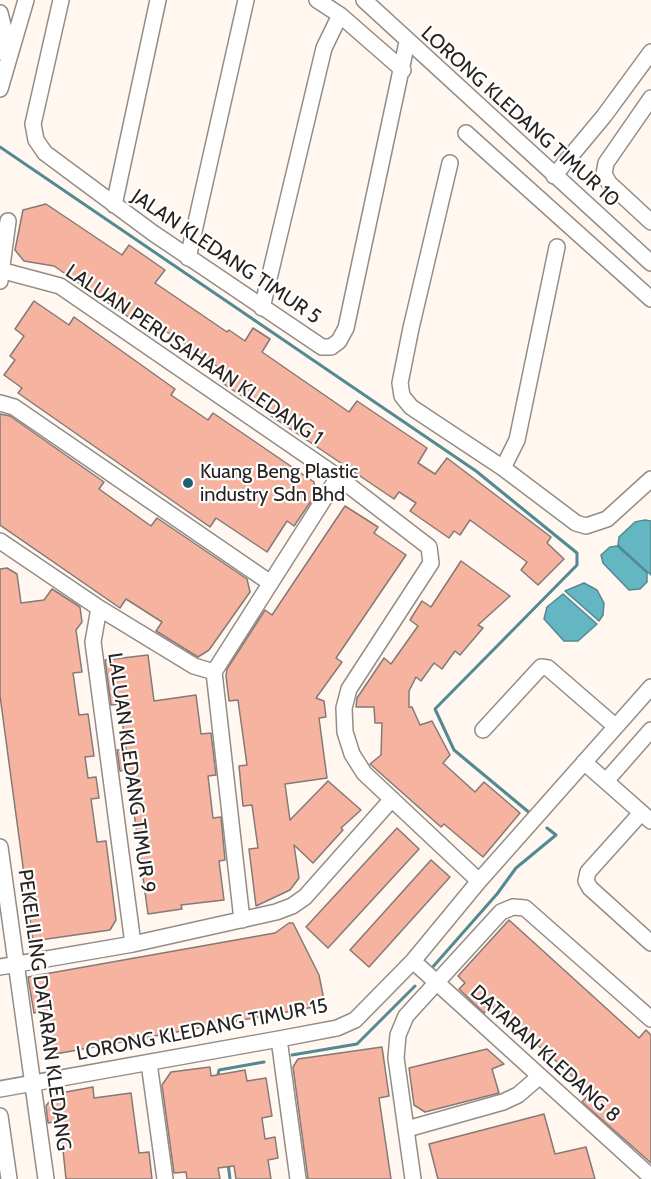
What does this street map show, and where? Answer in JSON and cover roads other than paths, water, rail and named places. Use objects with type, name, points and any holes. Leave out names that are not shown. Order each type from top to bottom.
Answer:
[{"type":"street","points":[[0,52],[4,29],[0,12],[2,0]]},
{"type":"street","points":[[0,12],[9,0]]},
{"type":"street","points":[[0,78],[18,0]]},
{"type":"street","points":[[0,89],[26,0]]},
{"type":"street","name":"JALAN KLEDANG TIMUR 5","points":[[61,0],[33,124],[36,140],[45,153],[188,258],[321,347],[331,347],[339,341],[346,328],[403,70],[407,42]]},
{"type":"street","points":[[114,205],[158,0]]},
{"type":"street","points":[[188,258],[246,0]]},
{"type":"street","points":[[317,0],[340,15],[403,70]]},
{"type":"street","name":"LORONG KLEDANG TIMUR 10","points":[[364,0],[407,42],[651,262]]},
{"type":"street","points":[[262,308],[324,48],[340,15]]},
{"type":"street","points":[[554,176],[646,69],[651,52]]},
{"type":"street","points":[[651,99],[606,162],[604,174],[609,183],[651,222]]},
{"type":"street","points":[[465,133],[651,299]]},
{"type":"street","points":[[504,167],[522,146]]},
{"type":"street","points":[[450,163],[411,328],[400,383],[402,396],[411,407],[502,468],[566,518],[586,525],[607,519],[651,479]]},
{"type":"street","points":[[1,274],[8,221]]},
{"type":"street","points":[[502,468],[517,441],[557,247]]},
{"type":"street","name":"LALUAN PERUSAHAAN KLEDANG 1","points":[[1,274],[60,286],[338,477],[429,547],[431,563],[349,689],[345,708],[345,732],[352,754],[364,773],[479,881]]},
{"type":"street","points":[[0,403],[14,407],[269,582]]},
{"type":"street","points":[[242,920],[214,672],[269,582],[338,477]]},
{"type":"street","points":[[0,541],[99,608],[194,666],[214,672]]},
{"type":"street","name":"LALUAN KLEDANG TIMUR 9","points":[[99,608],[93,642],[133,944]]},
{"type":"street","points":[[483,730],[541,667],[548,668],[615,726]]},
{"type":"street","name":"LORONG KLEDANG TIMUR 15","points":[[0,1089],[279,1040],[337,1028],[355,1020],[413,961],[479,881],[651,687]]},
{"type":"street","points":[[606,781],[651,730]]},
{"type":"street","points":[[584,762],[646,817],[588,872],[586,881],[590,888],[651,943]]},
{"type":"street","points":[[0,967],[133,944],[276,912],[305,897],[392,800]]},
{"type":"street","name":"PEKELILING DATARAN KLEDANG","points":[[0,847],[46,1179]]},
{"type":"street","points":[[413,1179],[396,1058],[398,1035],[406,1016],[501,912],[513,907],[525,908],[651,1019]]},
{"type":"street","name":"DATARAN KLEDANG 8","points":[[413,961],[435,984],[540,1076],[642,1175]]},
{"type":"street","points":[[279,1040],[298,1179]]},
{"type":"street","points":[[150,1063],[165,1179]]},
{"type":"street","points":[[407,1130],[503,1102],[518,1095],[540,1076]]},
{"type":"street","points":[[0,1116],[9,1179]]},
{"type":"water","points":[[651,521],[651,575],[618,545],[619,537],[635,522]]},
{"type":"water","points":[[617,546],[647,573],[647,582],[640,589],[629,590],[603,563],[601,555],[610,547]]},
{"type":"water","points":[[584,583],[597,590],[604,603],[603,615],[599,621],[565,591]]},
{"type":"water","points":[[563,594],[597,624],[578,641],[564,641],[544,619],[547,607]]},
{"type":"waterway","points":[[0,147],[476,471],[577,553],[577,565],[435,709],[454,750],[531,814]]},
{"type":"waterway","points":[[431,969],[497,894],[516,868],[556,835],[547,828]]},
{"type":"waterway","points":[[292,1055],[357,1044],[415,986]]},
{"type":"waterway","points":[[217,1079],[219,1070],[264,1062]]},
{"type":"waterway","points":[[228,1163],[230,1179]]},
{"type":"place","name":"Kuang Beng Plastic industry Sdn Bhd","points":[[188,483]]}]
